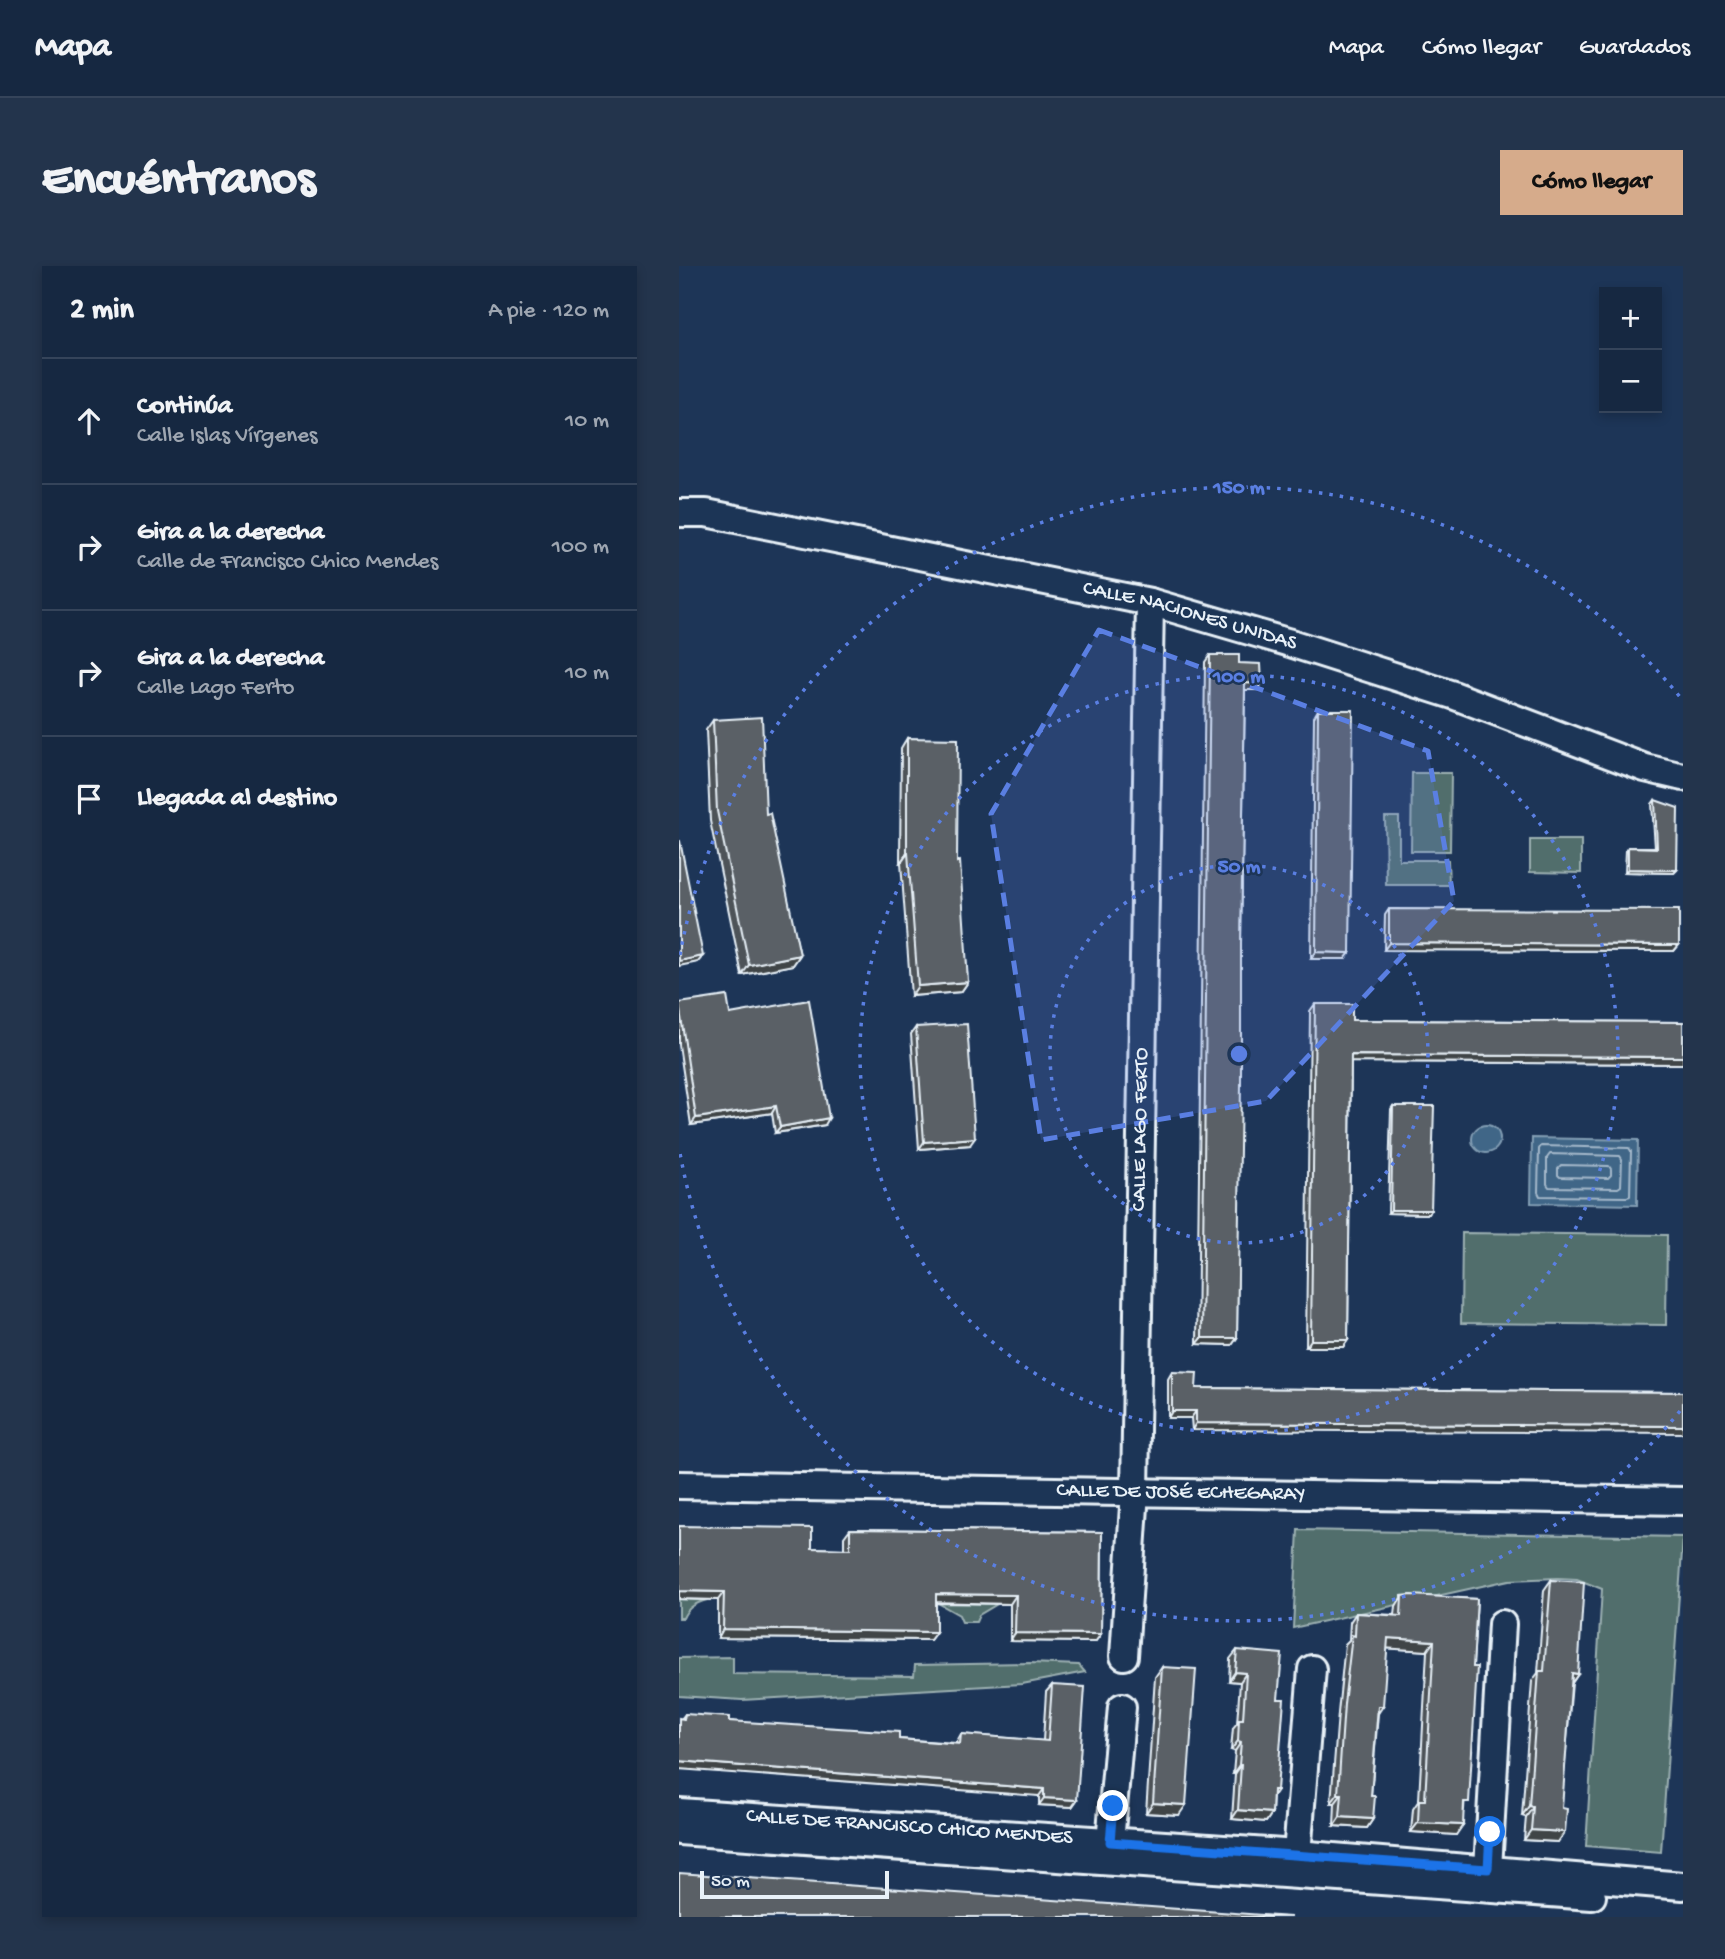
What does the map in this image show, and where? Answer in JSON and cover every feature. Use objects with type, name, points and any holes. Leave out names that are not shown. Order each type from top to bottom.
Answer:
[{"type":"street","name":"CALLE NACIONES UNIDAS","points":[[679,513],[705,513],[1150,602],[1453,695],[1645,768],[1683,777]]},
{"type":"street","name":"CALLE LAGO FERTO","points":[[1124,1656],[1135,1491],[1150,602]]},
{"type":"street","name":"CALLE DE JOSÉ ECHEGARAY","points":[[679,1485],[1683,1501]]},
{"type":"street","points":[[1488,1869],[1502,1624]]},
{"type":"street","points":[[1297,1854],[1312,1669]]},
{"type":"street","points":[[1110,1842],[1122,1707]]},
{"type":"street","name":"CALLE DE FRANCISCO CHICO MENDES","points":[[679,1812],[1297,1854],[1683,1886]]},
{"type":"street","name":"CALLE DE FRANCISCO CHICO MENDES","points":[[679,1831],[1683,1904]]},
{"type":"highlighted area","points":[[1099,630],[1428,751],[1454,901],[1266,1101],[1041,1140],[991,814]]},
{"type":"green space","points":[[1412,773],[1451,773],[1450,851],[1411,851]]},
{"type":"green space","points":[[1385,817],[1399,817],[1399,860],[1448,860],[1449,885],[1386,885]]},
{"type":"green space","points":[[1530,840],[1581,840],[1581,873],[1530,872]]},
{"type":"green space","points":[[1462,1233],[1667,1235],[1666,1325],[1461,1323]]},
{"type":"green space","points":[[1298,1530],[1683,1537],[1661,1852],[1586,1846],[1602,1589],[1577,1579],[1509,1580],[1293,1628]]},
{"type":"green space","points":[[679,1599],[707,1600],[693,1606],[683,1618],[679,1618]]},
{"type":"green space","points":[[938,1603],[999,1603],[979,1615],[976,1622],[962,1622],[959,1615]]},
{"type":"green space","points":[[733,1657],[733,1674],[914,1676],[915,1665],[1030,1663],[1079,1665],[1085,1672],[1022,1684],[742,1700],[679,1696],[679,1658]]},
{"type":"water","points":[[1486,1125],[1496,1129],[1500,1139],[1496,1149],[1486,1153],[1476,1149],[1472,1139],[1476,1129]]},
{"type":"water","points":[[1532,1138],[1638,1140],[1637,1205],[1531,1203]]},
{"type":"building","points":[[1210,655],[1239,655],[1239,663],[1261,664],[1262,684],[1245,683],[1237,1338],[1202,1338]]},
{"type":"building","points":[[1318,710],[1353,710],[1350,953],[1316,952]]},
{"type":"building","points":[[762,717],[766,814],[770,813],[800,955],[749,965],[717,811],[713,720]]},
{"type":"building","points":[[907,738],[958,739],[957,862],[960,861],[968,982],[918,986],[907,853]]},
{"type":"building","points":[[1655,800],[1678,808],[1677,870],[1628,869],[1628,847],[1657,848]]},
{"type":"building","points":[[679,841],[703,956],[679,961]]},
{"type":"building","points":[[1389,909],[1679,910],[1679,945],[1389,943]]},
{"type":"building","points":[[727,996],[730,1014],[809,1000],[829,1118],[780,1127],[776,1106],[696,1118],[679,1003]]},
{"type":"building","points":[[1315,1004],[1352,1004],[1352,1020],[1683,1022],[1683,1057],[1351,1055],[1348,1340],[1311,1340]]},
{"type":"building","points":[[967,1024],[975,1138],[924,1142],[916,1027]]},
{"type":"building","points":[[1393,1106],[1434,1106],[1431,1210],[1391,1210]]},
{"type":"building","points":[[1172,1372],[1197,1373],[1196,1388],[1683,1392],[1683,1426],[1196,1423],[1196,1411],[1172,1411]]},
{"type":"building","points":[[679,1526],[812,1528],[812,1548],[850,1549],[850,1529],[1102,1532],[1101,1634],[1015,1633],[1016,1595],[936,1594],[936,1632],[723,1629],[724,1592],[679,1591]]},
{"type":"building","points":[[1551,1580],[1584,1582],[1578,1674],[1572,1673],[1562,1808],[1567,1809],[1565,1832],[1531,1830],[1533,1807],[1529,1806],[1539,1671],[1544,1671]]},
{"type":"building","points":[[1402,1596],[1477,1599],[1473,1667],[1477,1667],[1469,1802],[1464,1802],[1463,1825],[1418,1823],[1419,1800],[1425,1800],[1434,1641],[1388,1638],[1383,1706],[1378,1706],[1371,1796],[1375,1796],[1373,1819],[1340,1817],[1342,1794],[1338,1794],[1344,1704],[1356,1613],[1401,1616]]},
{"type":"building","points":[[1237,1650],[1282,1654],[1278,1699],[1284,1699],[1277,1790],[1273,1790],[1272,1813],[1238,1810],[1241,1765],[1239,1719],[1243,1719],[1246,1673],[1235,1672]]},
{"type":"building","points":[[1162,1667],[1196,1669],[1186,1805],[1153,1803]]},
{"type":"building","points":[[1052,1685],[1085,1687],[1077,1800],[1044,1798],[1044,1789],[679,1761],[679,1718],[684,1719],[685,1714],[729,1717],[729,1721],[899,1732],[899,1739],[960,1744],[961,1734],[1048,1741]]},
{"type":"building","points":[[679,1873],[1291,1917],[679,1917]]},
{"type":"route","points":[[1113,1806],[1110,1842],[1488,1869],[1490,1832]]}]
